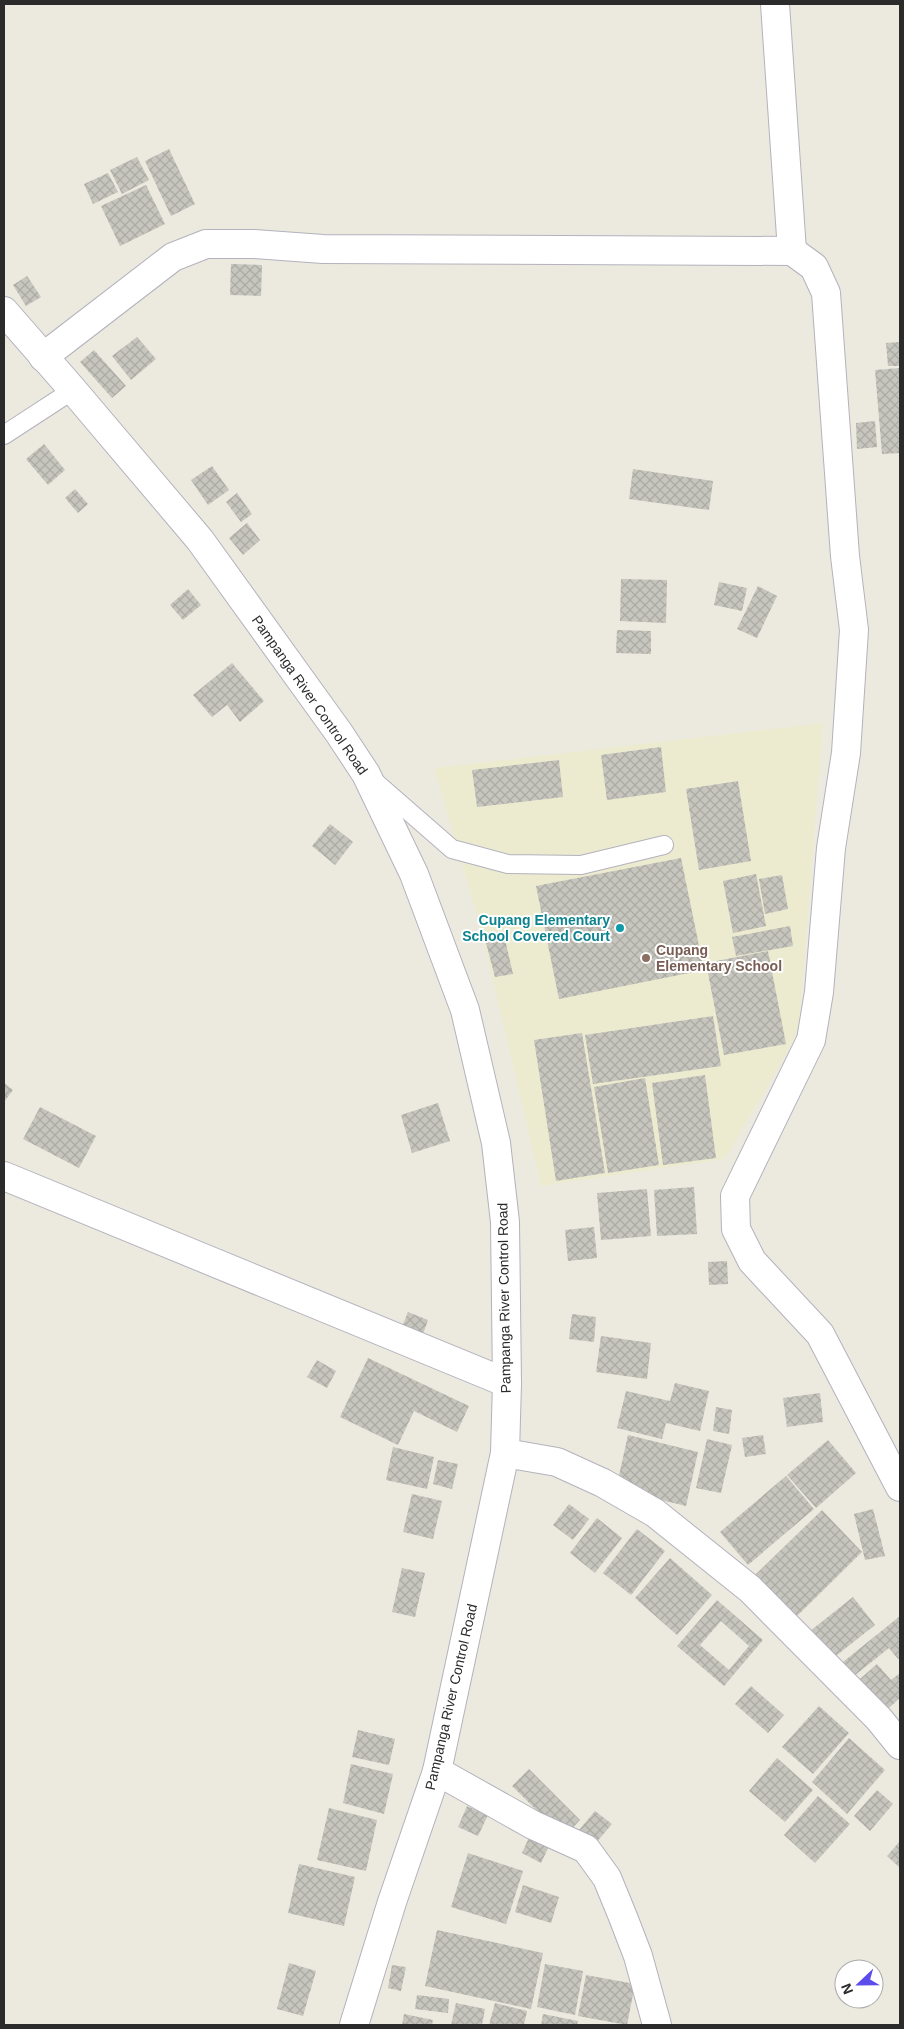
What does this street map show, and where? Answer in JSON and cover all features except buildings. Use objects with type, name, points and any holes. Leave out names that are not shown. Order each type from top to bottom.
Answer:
[{"type":"street","points":[[775,4],[792,251]]},
{"type":"street","points":[[43,357],[173,257],[206,244],[333,249],[792,251],[814,268],[826,293],[845,556],[854,630],[846,753],[831,848],[819,992],[811,1040],[735,1196],[736,1229],[752,1261],[820,1334],[900,1487]]},
{"type":"street","name":"Pampanga River Control Road","points":[[4,311],[200,540],[339,733],[366,774],[414,874],[465,1010],[492,1124],[505,1222],[507,1384],[505,1453],[437,1771],[392,1902],[354,2025]]},
{"type":"street","points":[[4,1176],[507,1384]]},
{"type":"street","points":[[505,1453],[557,1462],[603,1483],[655,1513],[750,1589],[879,1719],[900,1745]]},
{"type":"street","points":[[437,1771],[533,1825],[586,1849],[607,1878],[623,1917],[638,1956],[657,2025]]},
{"type":"lane","points":[[4,435],[73,390]]},
{"type":"lane","points":[[366,774],[452,849],[508,864],[581,866],[664,846]]},
{"type":"shaded area","name":"Cupang Elementary School","points":[[823,723],[799,1026],[789,1049],[725,1159],[541,1186],[481,929],[434,768]]},
{"type":"place","name":"Cupang Elementary School Covered Court","points":[[620,928]]},
{"type":"place","name":"Cupang Elementary School","points":[[646,958]]}]
